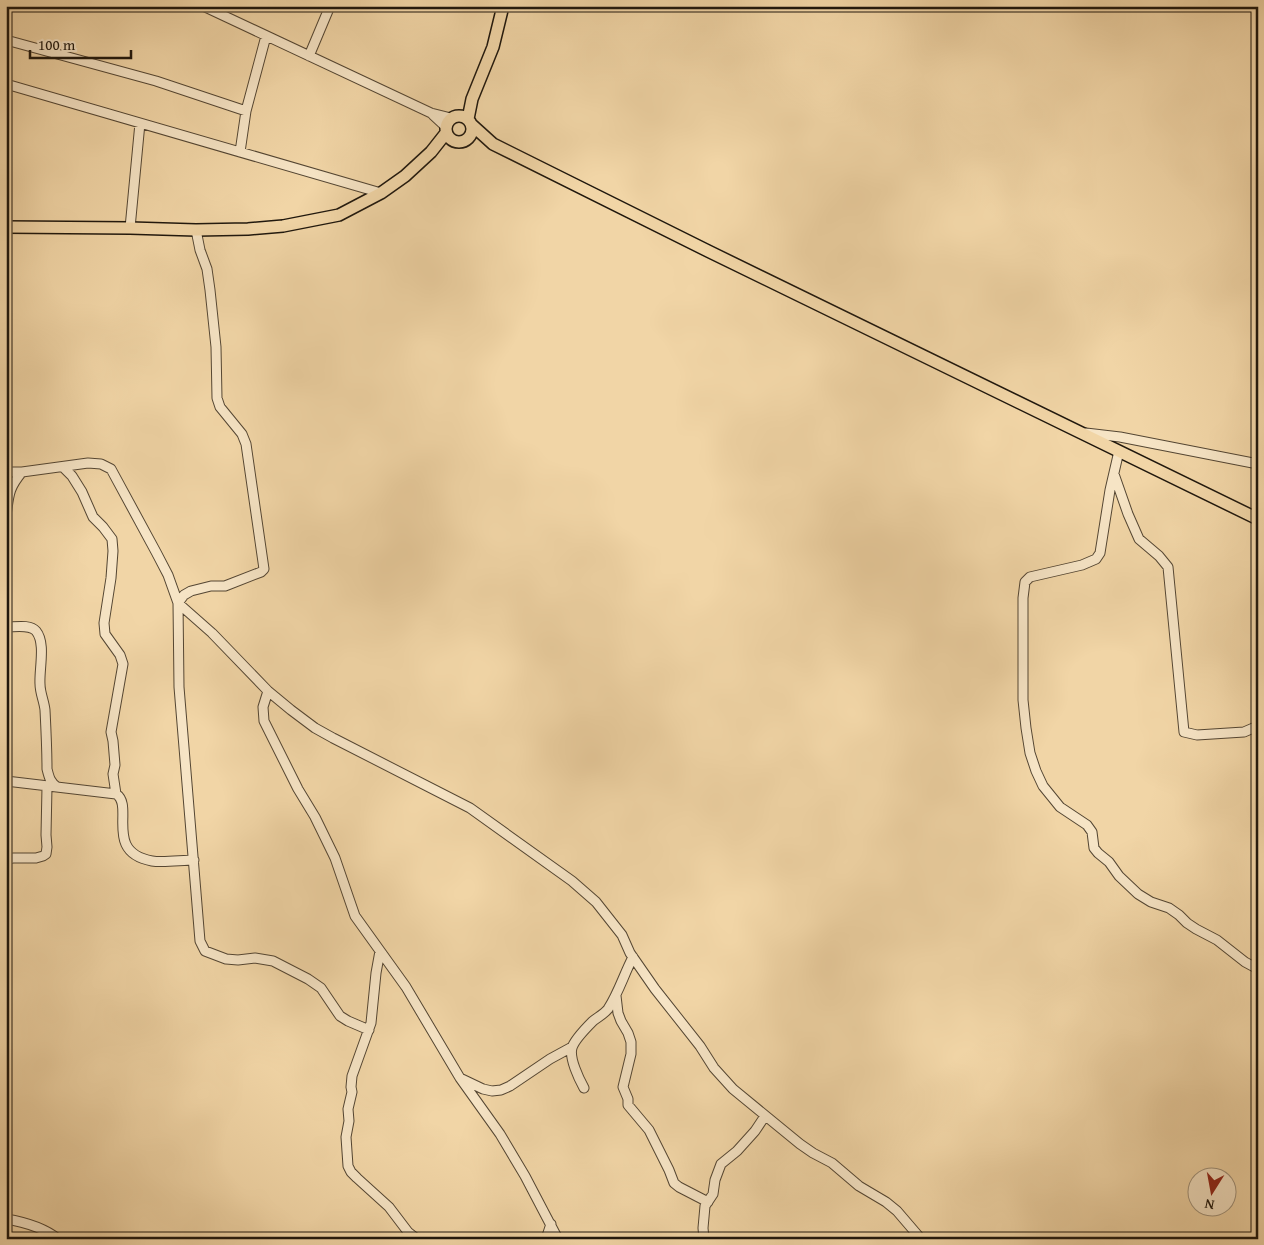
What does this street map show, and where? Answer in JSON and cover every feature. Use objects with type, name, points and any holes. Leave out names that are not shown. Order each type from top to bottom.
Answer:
[{"type":"main road","points":[[431,152],[461,140],[472,133],[470,122],[472,99],[493,47],[503,6]]},
{"type":"main road","points":[[6,227],[248,229],[284,226],[339,214],[382,193],[405,176],[431,152],[450,123],[472,99]]},
{"type":"main road","points":[[450,123],[463,116],[493,144],[1258,519]]},
{"type":"main road","points":[[450,123],[451,139],[493,144]]},
{"type":"street","points":[[203,6],[450,123]]},
{"type":"street","points":[[309,56],[330,6]]},
{"type":"street","points":[[240,152],[246,111],[266,36]]},
{"type":"street","points":[[6,40],[156,81],[246,111]]},
{"type":"street","points":[[6,84],[382,193]]},
{"type":"street","points":[[130,228],[140,123]]},
{"type":"street","points":[[178,603],[184,595],[192,591],[211,586],[225,586],[262,572],[264,569],[246,444],[242,434],[220,407],[217,398],[216,347],[210,290],[196,230]]},
{"type":"street","points":[[1080,432],[1120,437],[1258,464]]},
{"type":"street","points":[[1119,451],[1110,490],[1100,553],[1096,559],[1082,565],[1030,577],[1025,582],[1023,607],[1023,700],[1030,752],[1043,786],[1053,800],[1060,808],[1087,825],[1092,832],[1094,848],[1109,862],[1126,884],[1152,902],[1169,908],[1187,923],[1217,940],[1245,962],[1258,969]]},
{"type":"street","points":[[6,472],[22,472],[88,464],[101,464],[111,469],[168,575],[178,603],[180,687],[200,941],[205,950],[226,959],[255,958],[273,961],[321,988],[340,1016],[369,1030]]},
{"type":"street","points":[[63,467],[72,476],[82,492],[93,517],[103,526],[112,539],[111,578],[104,623],[105,634],[120,655],[123,664],[111,732],[114,749],[115,765],[113,774],[116,794]]},
{"type":"street","points":[[6,516],[9,493],[22,472]]},
{"type":"street","points":[[1114,474],[1139,539],[1168,567],[1184,732],[1197,735],[1244,732],[1258,726]]},
{"type":"street","points":[[178,603],[212,633],[268,691],[321,732],[470,808],[572,881],[596,902],[622,935],[633,957],[655,989],[690,1032],[722,1078],[765,1116],[813,1154],[832,1163],[859,1186],[886,1202],[897,1211],[921,1239]]},
{"type":"street","points":[[6,627],[30,627],[35,630],[40,640],[40,685],[45,710],[47,769],[52,783],[46,835],[46,854],[36,858],[6,860]]},
{"type":"street","points":[[268,691],[264,707],[264,721],[298,789],[315,816],[335,858],[355,916],[406,987],[460,1078],[500,1134],[558,1239]]},
{"type":"street","points":[[6,781],[116,794],[122,801],[123,837],[133,854],[153,861],[194,860]]},
{"type":"street","points":[[380,951],[371,1023],[352,1076],[352,1092],[348,1109],[349,1121],[346,1137],[348,1166],[351,1172],[388,1207],[408,1232],[417,1239]]},
{"type":"street","points":[[460,1078],[482,1089],[501,1090],[572,1047],[587,1027],[606,1011],[616,996],[633,957]]},
{"type":"street","points":[[616,996],[618,1013],[631,1042],[631,1054],[623,1087],[628,1099],[628,1105],[649,1130],[670,1170],[674,1183],[708,1202]]},
{"type":"street","points":[[572,1047],[571,1055],[584,1088]]},
{"type":"street","points":[[704,1239],[705,1206],[712,1194],[721,1164],[737,1151],[755,1131],[765,1116]]},
{"type":"street","points":[[6,1219],[28,1224],[50,1233],[58,1239]]},
{"type":"street","points":[[546,1239],[551,1224]]}]
